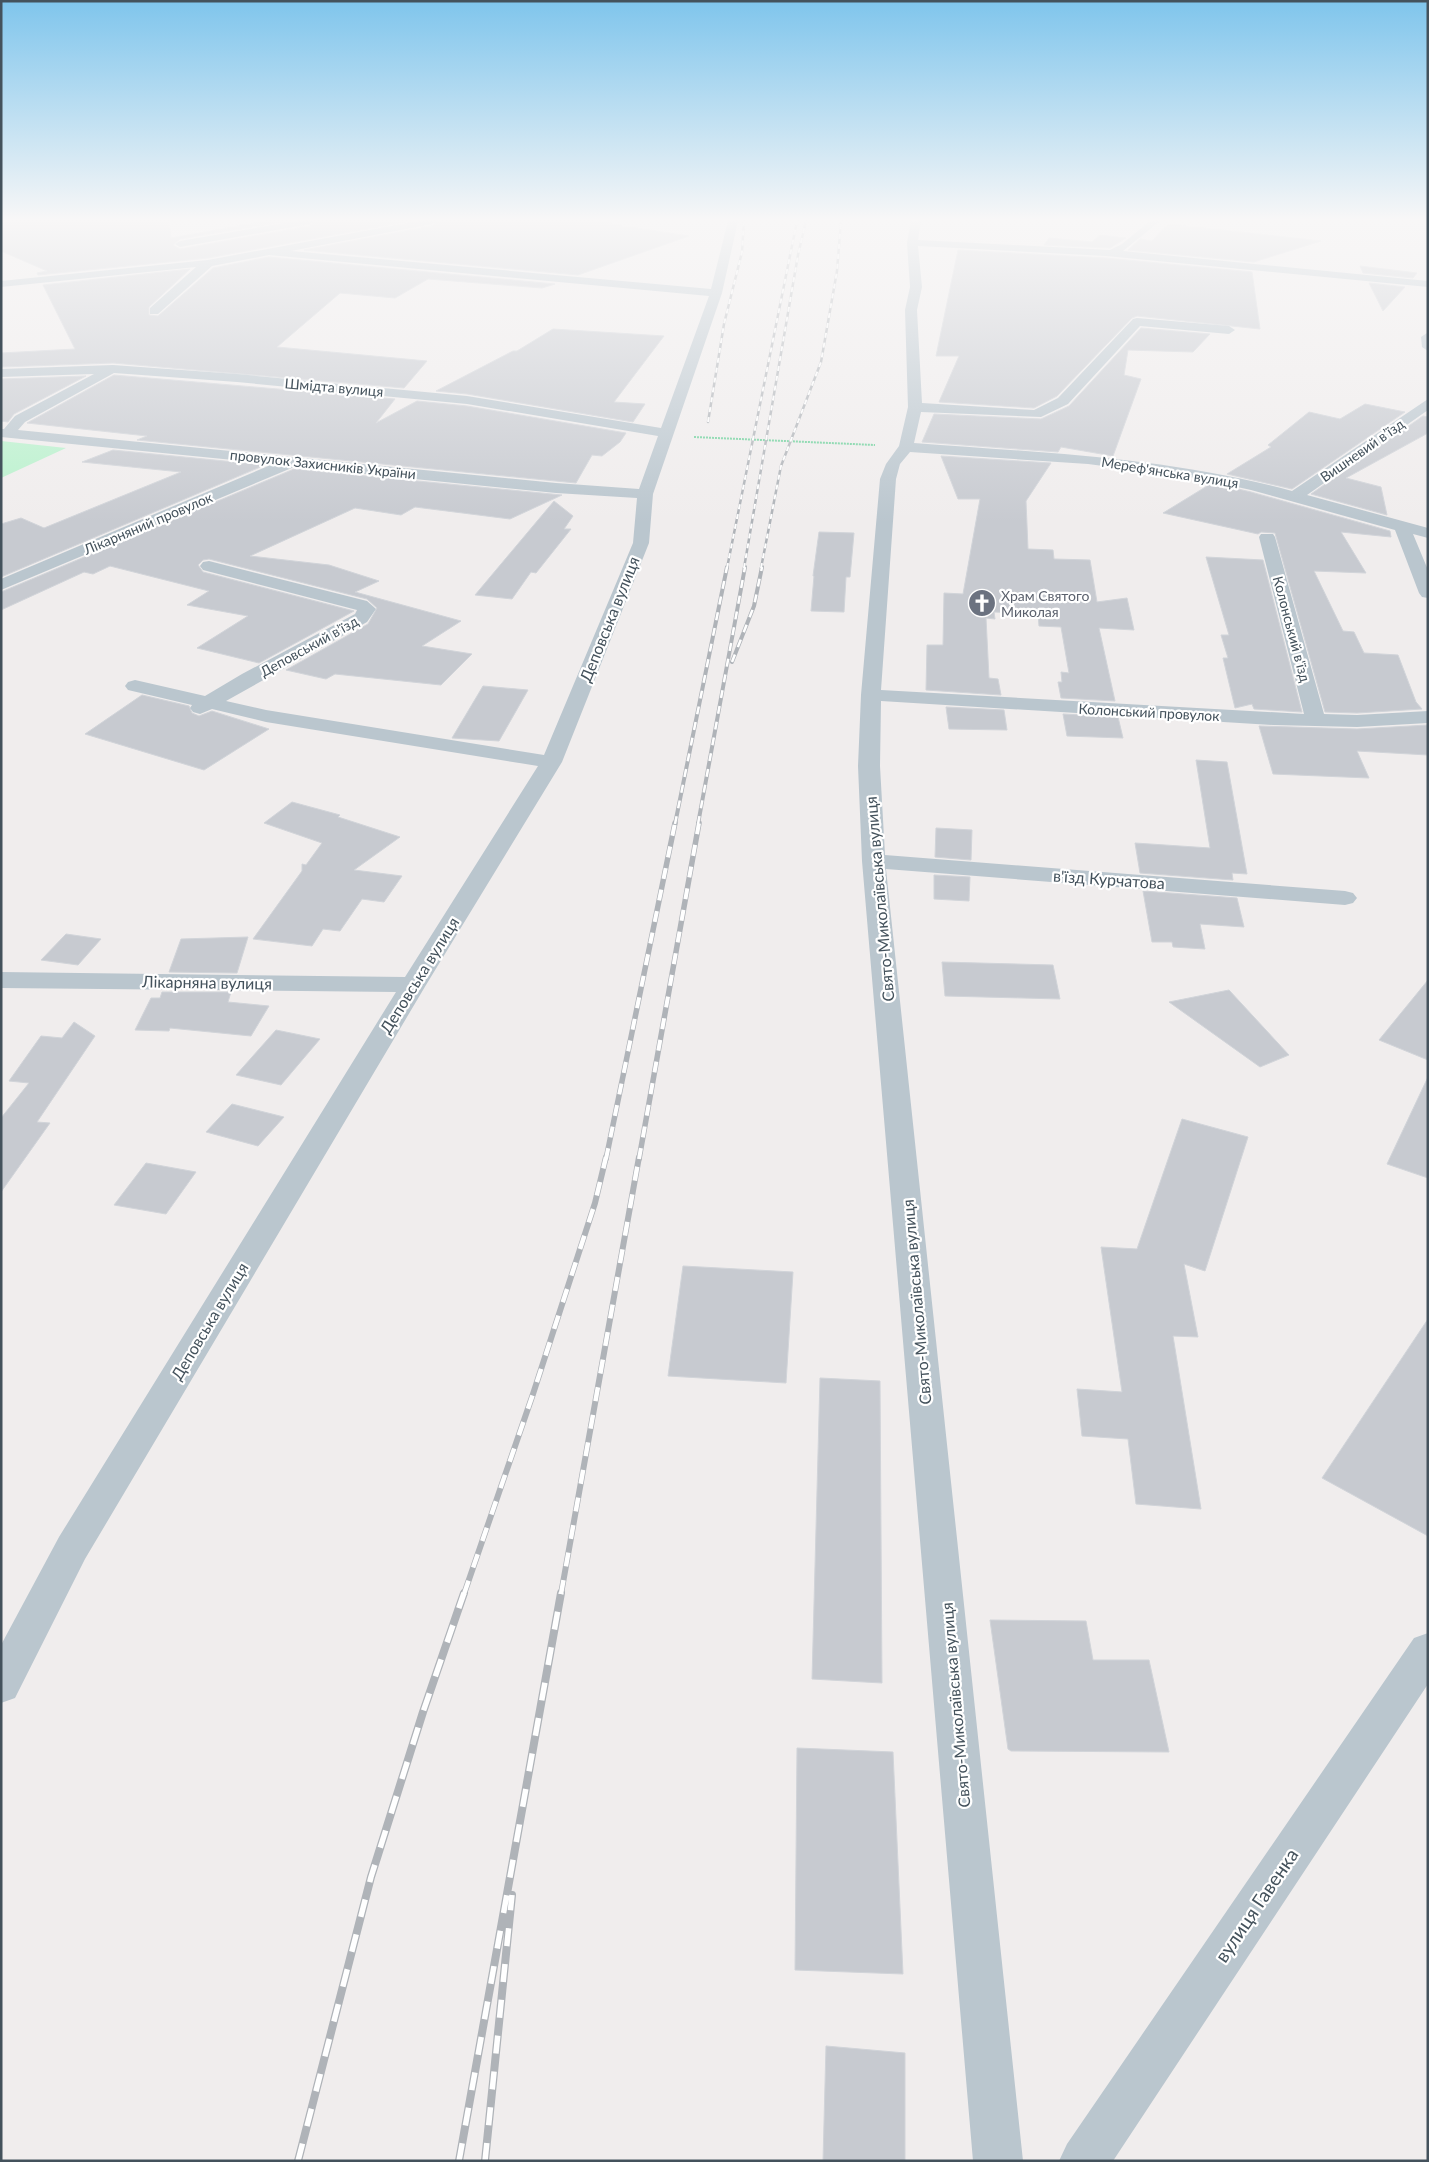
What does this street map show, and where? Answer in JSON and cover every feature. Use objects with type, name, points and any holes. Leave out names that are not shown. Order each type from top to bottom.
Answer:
[{"type":"street","name":"Деповська вулиця","points":[[1,1685],[72,1548],[413,985],[551,762],[641,543],[645,494],[706,322]]},
{"type":"street","name":"Свято-Миколаївська вулиця","points":[[911,322],[915,407],[906,448],[893,464],[888,480],[871,696],[869,766],[874,861],[998,2161]]},
{"type":"street","points":[[915,407],[1036,414],[1062,401],[1137,322],[1229,330]]},
{"type":"street","points":[[1427,337],[1428,347]]},
{"type":"street","points":[[5,432],[20,419],[113,369]]},
{"type":"street","name":"Шмідта вулиця","points":[[1,374],[113,369],[237,378],[467,400],[665,434]]},
{"type":"street","name":"Вишневий в’їзд","points":[[1296,496],[1428,403]]},
{"type":"street","name":"провулок Захисників України","points":[[5,432],[546,487],[645,494]]},
{"type":"street","name":"Мереф'янська вулиця","points":[[906,448],[1072,458],[1197,474],[1296,496],[1428,533]]},
{"type":"street","name":"Лікарняний провулок","points":[[1,585],[295,461]]},
{"type":"street","points":[[1402,526],[1428,593]]},
{"type":"street","name":"Колонський в'їзд","points":[[1267,537],[1316,720]]},
{"type":"street","name":"Деповський в’їзд","points":[[186,716],[249,678],[361,618],[367,609],[361,605],[208,566]]},
{"type":"street","points":[[135,686],[266,716],[551,762]]},
{"type":"street","name":"Колонський провулок","points":[[871,696],[1357,722],[1428,717]]},
{"type":"street","name":"в'їзд Курчатова","points":[[874,861],[1345,898]]},
{"type":"street","name":"Лікарняна вулиця","points":[[1,980],[413,985]]},
{"type":"street","name":"вулиця Гавенка","points":[[1084,2161],[1428,1650]]},
{"type":"path","points":[[665,434],[715,440],[906,448]]},
{"type":"green space","points":[[1,441],[66,448],[1,478]]},
{"type":"building","points":[[61,322],[306,322],[277,347],[427,361],[404,388],[113,363],[1,367],[1,353],[75,349]]},
{"type":"building","points":[[943,322],[1128,322],[1057,396],[1034,408],[939,402],[959,356],[936,356]]},
{"type":"building","points":[[1193,322],[1259,322],[1260,329]]},
{"type":"building","points":[[1141,328],[1210,334],[1193,352],[1128,350],[1124,375],[1141,379],[1113,456],[1061,447],[1058,452],[922,442],[934,414],[1041,419],[1069,406]]},
{"type":"building","points":[[553,329],[664,336],[614,402],[645,404],[633,422],[467,394],[436,391],[513,351],[517,351]]},
{"type":"building","points":[[114,375],[395,399],[376,423],[417,401],[467,406],[626,433],[620,442],[602,456],[592,455],[576,483],[137,440],[147,436],[27,423]]},
{"type":"building","points":[[86,376],[14,414],[8,422],[1,421],[1,379]]},
{"type":"building","points":[[1365,404],[1405,412],[1292,489],[1227,474],[1271,447],[1268,445],[1309,412],[1340,419]]},
{"type":"building","points":[[1423,416],[1428,417],[1428,433],[1346,478],[1381,487],[1387,515],[1311,494]]},
{"type":"building","points":[[113,450],[265,465],[1,577],[1,524],[21,518],[44,528],[181,472],[82,462]]},
{"type":"building","points":[[941,456],[1051,463],[1026,501],[1028,549],[1053,550],[1054,559],[1090,560],[1097,602],[1127,598],[1134,630],[1099,628],[1115,701],[1061,698],[1058,682],[1062,682],[1061,672],[1069,673],[1061,627],[1039,626],[1038,614],[994,612],[995,619],[986,618],[989,678],[998,679],[1001,695],[926,690],[927,645],[943,645],[944,593],[963,594],[980,499],[958,499]]},
{"type":"building","points":[[294,469],[562,495],[510,519],[415,507],[401,515],[355,508],[250,556],[329,565],[379,581],[355,592],[461,621],[422,646],[472,654],[441,685],[335,674],[326,679],[286,670],[368,624],[377,608],[367,599],[209,559],[203,560],[198,565],[203,572],[354,611],[259,663],[197,648],[248,616],[187,605],[209,591],[110,566],[93,574],[84,572],[1,610],[1,592]]},
{"type":"building","points":[[1212,483],[1390,531],[1391,537],[1341,532],[1366,573],[1314,571],[1343,631],[1354,632],[1364,653],[1398,655],[1416,702],[1422,709],[1357,713],[1325,712],[1275,533],[1261,532],[1258,534],[1163,513]]},
{"type":"building","points":[[554,501],[573,516],[564,529],[571,529],[536,573],[531,572],[512,599],[475,595]]},
{"type":"building","points":[[819,532],[854,533],[850,577],[846,577],[844,612],[811,611],[813,576]]},
{"type":"building","points":[[1206,557],[1263,560],[1302,712],[1254,709],[1252,704],[1235,708],[1223,658],[1228,658],[1221,635],[1229,635]]},
{"type":"building","points":[[483,686],[528,690],[499,741],[452,738]]},
{"type":"building","points":[[142,695],[189,706],[192,713],[199,716],[212,711],[269,729],[204,770],[85,734]]},
{"type":"building","points":[[946,707],[1004,710],[1007,730],[949,729]]},
{"type":"building","points":[[1063,714],[1118,717],[1123,738],[1067,736]]},
{"type":"building","points":[[1428,725],[1428,755],[1357,751],[1369,778],[1273,774],[1259,726],[1357,729]]},
{"type":"building","points":[[1196,760],[1227,762],[1247,874],[1232,873],[1233,880],[1140,873],[1135,843],[1210,848]]},
{"type":"building","points":[[292,802],[340,815],[338,817],[400,837],[354,870],[402,876],[384,902],[362,899],[340,931],[323,929],[312,946],[253,939],[302,871],[302,864],[306,865],[322,843],[264,823]]},
{"type":"building","points":[[936,828],[972,830],[971,860],[935,857]]},
{"type":"building","points":[[934,875],[970,877],[969,901],[934,899]]},
{"type":"building","points":[[1143,891],[1237,898],[1244,927],[1200,924],[1205,949],[1173,947],[1172,942],[1152,942]]},
{"type":"building","points":[[66,934],[101,939],[78,965],[41,960]]},
{"type":"building","points":[[248,937],[237,973],[169,972],[181,939]]},
{"type":"building","points":[[942,962],[1053,965],[1060,999],[945,996]]},
{"type":"building","points":[[1428,980],[1428,1060],[1379,1040]]},
{"type":"building","points":[[1229,990],[1289,1055],[1260,1067],[1169,1002]]},
{"type":"building","points":[[162,992],[231,992],[228,1002],[269,1006],[251,1036],[170,1028],[169,1031],[135,1030],[151,998],[160,998]]},
{"type":"building","points":[[74,1022],[95,1036],[37,1122],[50,1123],[1,1192],[1,1118],[29,1083],[9,1081],[41,1036],[62,1038]]},
{"type":"building","points":[[276,1030],[320,1039],[281,1085],[236,1075]]},
{"type":"building","points":[[1428,1077],[1428,1178],[1387,1164]]},
{"type":"building","points":[[232,1104],[284,1117],[258,1146],[206,1132]]},
{"type":"building","points":[[1182,1119],[1248,1137],[1205,1271],[1184,1264],[1198,1337],[1173,1336],[1201,1509],[1136,1504],[1128,1439],[1082,1436],[1077,1389],[1122,1392],[1101,1247],[1137,1249]]},
{"type":"building","points":[[146,1163],[196,1172],[166,1214],[114,1205]]},
{"type":"building","points":[[683,1266],[793,1272],[786,1383],[668,1376]]},
{"type":"building","points":[[1428,1319],[1428,1536],[1322,1478]]},
{"type":"building","points":[[820,1378],[880,1381],[882,1683],[812,1679]]},
{"type":"building","points":[[990,1620],[1086,1621],[1093,1660],[1149,1660],[1169,1752],[1011,1751],[1008,1749]]},
{"type":"building","points":[[797,1748],[893,1752],[903,1974],[795,1970]]},
{"type":"building","points":[[826,2046],[905,2053],[905,2161],[823,2161]]},
{"type":"railway","points":[[708,422],[725,322]]},
{"type":"railway","points":[[727,568],[777,322]]},
{"type":"railway","points":[[744,568],[786,322]]},
{"type":"railway","points":[[761,568],[781,466],[821,362],[828,322]]},
{"type":"railway","points":[[675,824],[727,567]]},
{"type":"railway","points":[[698,824],[745,567]]},
{"type":"railway","points":[[732,662],[754,606],[762,567]]},
{"type":"railway","points":[[606,1159],[675,823]]},
{"type":"railway","points":[[639,1159],[699,823]]},
{"type":"railway","points":[[464,1594],[533,1394],[595,1203],[606,1157]]},
{"type":"railway","points":[[561,1594],[639,1157]]},
{"type":"railway","points":[[298,2161],[371,1877],[423,1712],[464,1593]]},
{"type":"railway","points":[[459,2161],[561,1593]]},
{"type":"railway","points":[[485,2161],[512,1895]]},
{"type":"place","name":"Храм Святого Миколая","points":[[982,603]]}]
